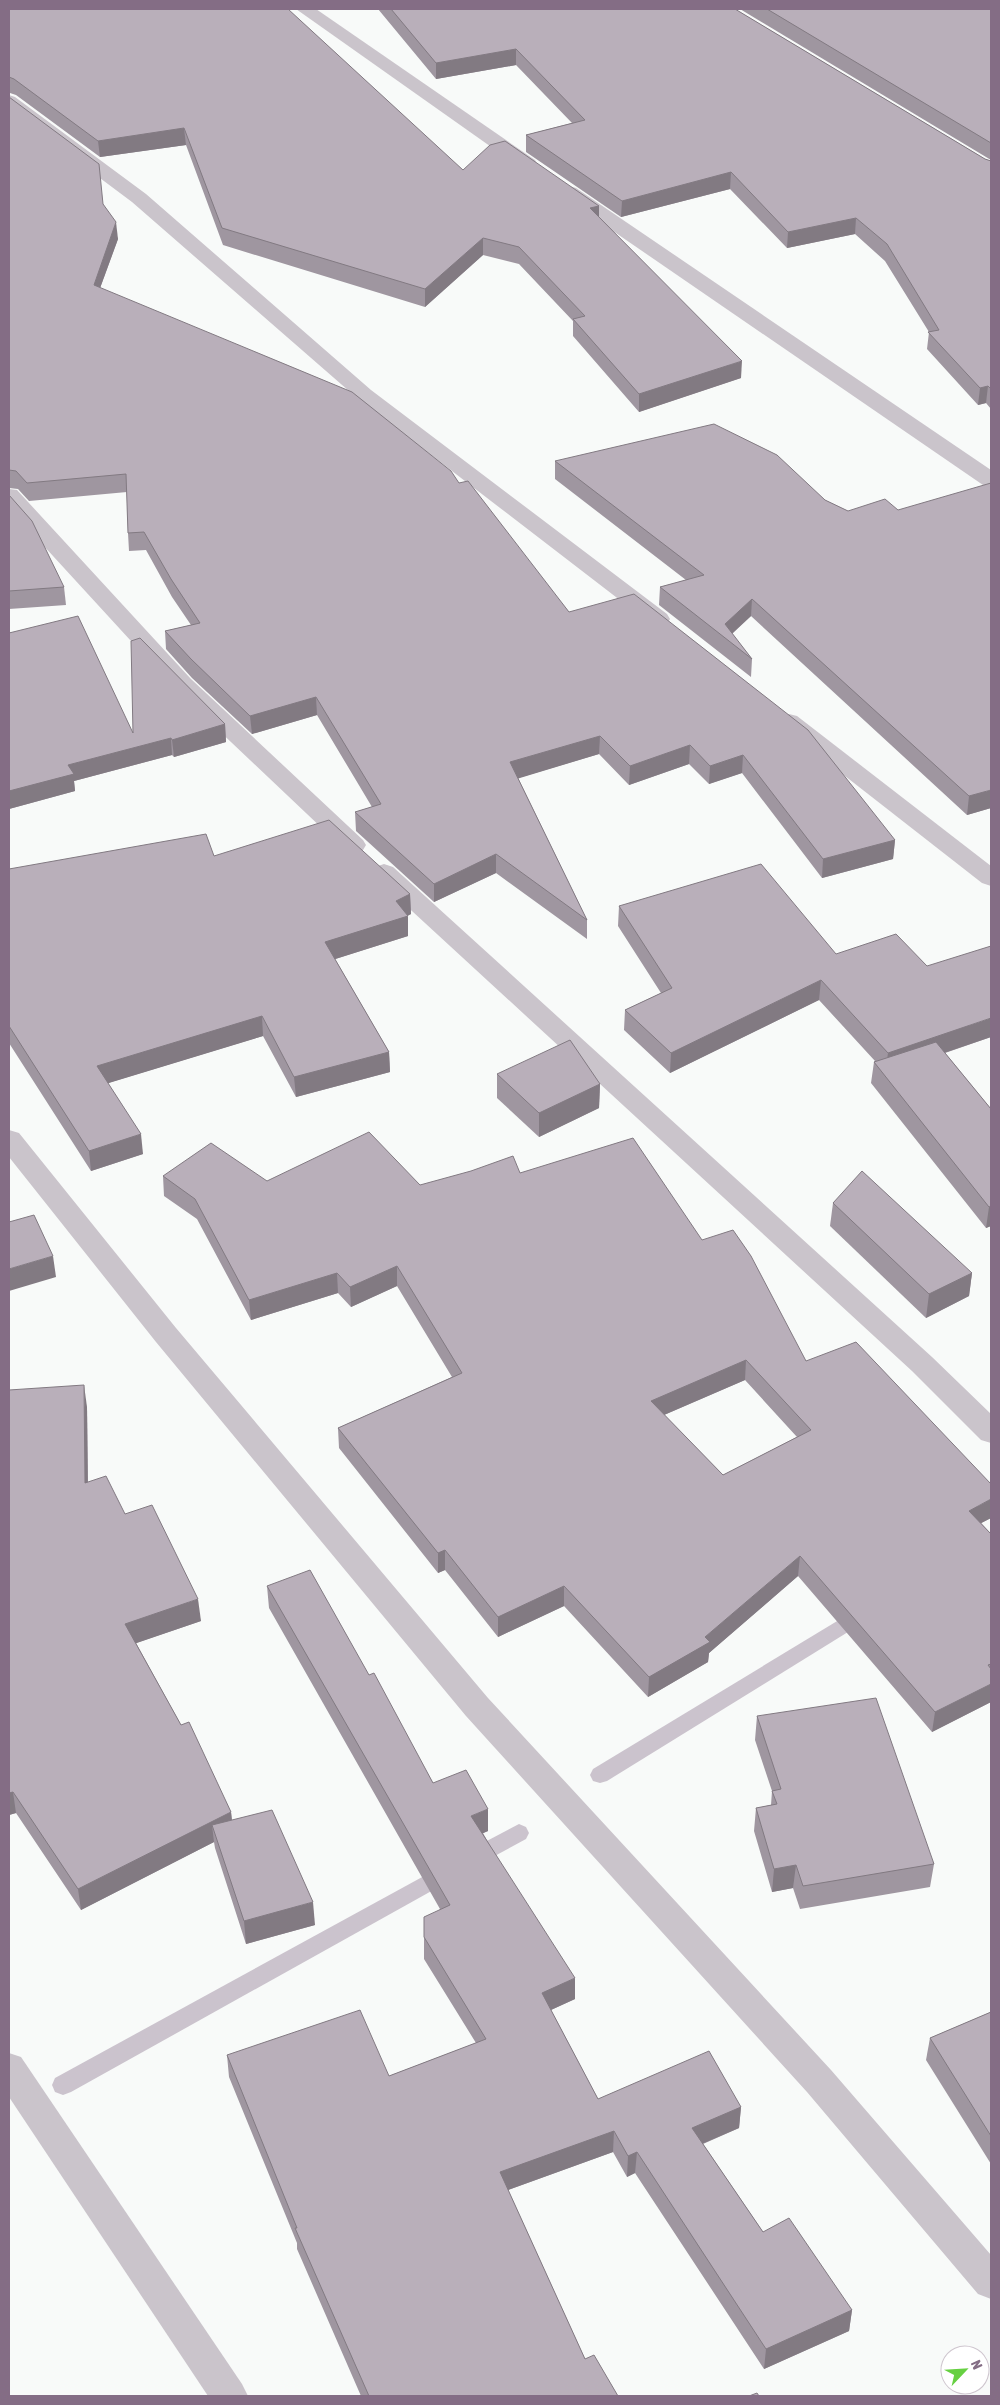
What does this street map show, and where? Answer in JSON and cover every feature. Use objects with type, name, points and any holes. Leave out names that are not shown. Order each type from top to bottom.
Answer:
[{"type":"street","points":[[305,9],[991,480]]},
{"type":"street","points":[[9,101],[139,198],[364,394],[674,630]]},
{"type":"street","points":[[9,495],[183,684],[290,787],[908,1350],[991,1432]]},
{"type":"street","points":[[774,709],[991,878]]},
{"type":"street","points":[[9,1139],[166,1335],[477,1707],[819,2082],[991,2282]]},
{"type":"street","points":[[9,2068],[229,2396]]},
{"type":"building","points":[[9,9],[288,9],[463,170],[490,145],[505,141],[599,206],[590,208],[742,361],[639,394],[573,319],[585,316],[519,247],[483,238],[425,289],[222,228],[184,128],[98,141],[9,77]]},
{"type":"building","points":[[391,9],[735,9],[991,161],[991,389],[988,386],[980,388],[928,332],[939,330],[887,244],[856,218],[788,232],[731,172],[622,201],[526,135],[585,120],[516,49],[436,63]]},
{"type":"building","points":[[767,9],[991,9],[991,143]]},
{"type":"building","points":[[9,97],[99,164],[103,204],[116,222],[94,285],[352,392],[451,471],[459,483],[468,481],[569,612],[634,594],[808,730],[895,840],[823,859],[743,755],[710,766],[690,745],[630,766],[600,736],[510,762],[587,920],[496,854],[434,884],[355,812],[381,804],[316,697],[250,716],[165,631],[200,623],[171,579],[144,532],[128,533],[126,474],[27,483],[16,471],[9,470]]},
{"type":"building","points":[[714,424],[777,455],[825,500],[848,511],[885,499],[898,510],[991,483],[991,790],[969,796],[752,599],[725,624],[752,659],[660,587],[704,575],[555,461]]},
{"type":"building","points":[[9,495],[32,521],[64,587],[9,591]]},
{"type":"building","points":[[78,616],[133,733],[131,641],[140,638],[225,724],[172,740],[171,738],[68,765],[74,774],[9,791],[9,633]]},
{"type":"building","points":[[329,820],[410,894],[396,901],[408,916],[325,942],[389,1052],[294,1077],[262,1016],[97,1066],[141,1134],[89,1151],[9,1026],[9,869],[206,834],[214,856]]},
{"type":"building","points":[[761,864],[836,954],[896,934],[927,966],[991,946],[991,1018],[888,1053],[821,980],[671,1053],[625,1010],[672,988],[619,906]]},
{"type":"building","points":[[570,1040],[600,1084],[539,1113],[497,1074]]},
{"type":"building","points":[[936,1042],[991,1109],[991,1206],[989,1207],[874,1062]]},
{"type":"building","points":[[369,1132],[420,1185],[471,1171],[513,1156],[520,1173],[633,1138],[702,1240],[733,1230],[751,1256],[806,1361],[856,1342],[991,1484],[991,1499],[969,1511],[991,1534],[991,1664],[988,1665],[991,1669],[991,1684],[935,1712],[800,1556],[705,1637],[710,1642],[649,1677],[564,1586],[498,1617],[445,1550],[438,1553],[338,1428],[462,1373],[397,1266],[350,1287],[337,1273],[249,1300],[195,1199],[163,1176],[211,1143],[267,1181]],"holes":[[[746,1360],[811,1430],[723,1475],[651,1401]]]},
{"type":"building","points":[[862,1171],[972,1273],[929,1294],[833,1203]]},
{"type":"building","points":[[34,1215],[53,1256],[9,1269],[9,1222]]},
{"type":"building","points":[[84,1385],[85,1483],[106,1476],[125,1514],[152,1505],[198,1599],[125,1624],[181,1725],[189,1722],[231,1812],[78,1889],[13,1792],[9,1793],[9,1390]]},
{"type":"building","points":[[310,1570],[369,1675],[374,1673],[433,1783],[466,1770],[488,1809],[471,1816],[575,1978],[542,1993],[598,2099],[709,2051],[741,2107],[692,2128],[763,2232],[789,2218],[852,2310],[766,2349],[637,2152],[628,2156],[614,2131],[500,2172],[585,2359],[594,2355],[618,2396],[369,2396],[295,2228],[297,2228],[227,2055],[360,2010],[389,2076],[486,2039],[424,1937],[424,1917],[450,1905],[267,1586]]},
{"type":"building","points":[[876,1698],[934,1864],[803,1886],[796,1865],[774,1869],[756,1808],[777,1804],[772,1791],[781,1789],[757,1716]]},
{"type":"building","points":[[272,1810],[313,1902],[244,1921],[212,1825]]},
{"type":"building","points":[[991,2012],[991,2136],[930,2038]]},
{"type":"waterway","points":[[600,1775],[862,1614]]},
{"type":"waterway","points":[[471,1859],[519,1833]]},
{"type":"waterway","points":[[63,2085],[446,1873]]}]
